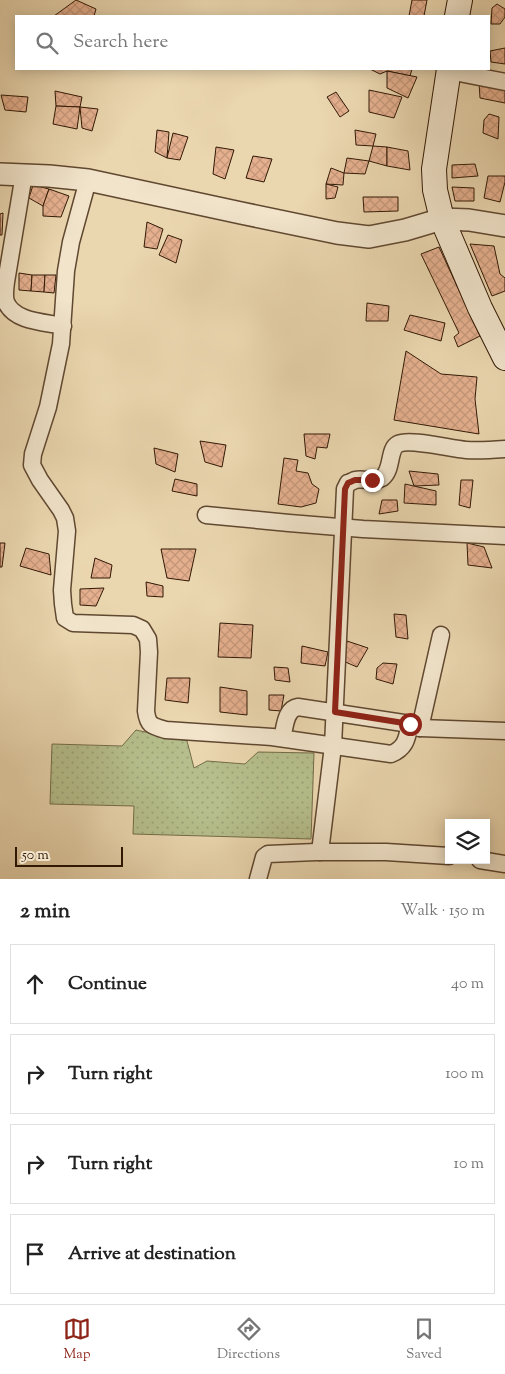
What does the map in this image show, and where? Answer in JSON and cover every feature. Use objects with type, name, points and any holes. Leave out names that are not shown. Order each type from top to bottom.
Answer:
[{"type":"main road","points":[[457,15],[460,0]]},
{"type":"main road","points":[[449,70],[434,169],[435,190],[442,219],[480,308],[505,358]]},
{"type":"street","points":[[449,70],[505,82]]},
{"type":"street","points":[[0,174],[24,174],[88,180],[337,233],[369,237],[405,230],[442,219],[469,220],[505,226]]},
{"type":"street","points":[[24,174],[4,296],[6,303],[14,313],[31,320],[63,326]]},
{"type":"street","points":[[88,180],[71,242],[66,271],[61,344],[48,408],[36,442],[32,465],[65,518],[67,531],[62,590],[65,618],[73,623],[133,625],[142,629],[148,639],[146,710],[147,720],[152,726],[166,730],[282,738],[391,754],[398,751],[415,726],[441,635]]},
{"type":"street","points":[[320,852],[333,746],[345,489],[348,483],[355,480],[379,479],[384,476],[387,473],[394,448],[402,443],[418,443],[466,450],[505,449]]},
{"type":"street","points":[[206,515],[343,527],[505,536]]},
{"type":"street","points":[[282,738],[290,710],[294,707],[415,726],[505,731]]},
{"type":"street","points":[[258,879],[264,857],[268,854],[386,852],[445,856]]},
{"type":"street","points":[[490,862],[505,864]]},
{"type":"green space","points":[[136,730],[187,741],[194,768],[207,761],[245,764],[258,752],[314,753],[311,839],[133,834],[134,806],[50,804],[52,744],[122,746]]},
{"type":"building","points":[[76,0],[96,9],[94,15],[55,15]]},
{"type":"building","points":[[412,0],[427,0],[424,15],[409,15]]},
{"type":"building","points":[[497,4],[505,9],[505,17],[500,24],[491,24],[492,8]]},
{"type":"building","points":[[505,48],[505,64],[491,62],[490,51]]},
{"type":"building","points":[[372,70],[412,70],[410,76],[387,71],[380,74]]},
{"type":"building","points":[[387,71],[417,77],[408,98],[387,88]]},
{"type":"building","points":[[479,82],[505,88],[505,103],[480,98]]},
{"type":"building","points":[[369,90],[402,97],[394,118],[369,112]]},
{"type":"building","points":[[55,91],[82,97],[80,107],[56,106]]},
{"type":"building","points":[[336,92],[349,111],[340,117],[327,97]]},
{"type":"building","points":[[1,95],[28,97],[26,112],[5,110]]},
{"type":"building","points":[[56,106],[80,107],[77,129],[53,124]]},
{"type":"building","points":[[80,107],[98,109],[92,131],[82,128]]},
{"type":"building","points":[[489,114],[499,117],[498,139],[483,133],[484,120]]},
{"type":"building","points":[[157,130],[169,132],[167,158],[155,152]]},
{"type":"building","points":[[355,130],[376,134],[373,146],[356,145]]},
{"type":"building","points":[[173,133],[188,137],[180,160],[167,158]]},
{"type":"building","points":[[373,146],[387,147],[387,166],[369,161]]},
{"type":"building","points":[[216,147],[234,150],[225,179],[213,174]]},
{"type":"building","points":[[387,147],[408,151],[410,170],[387,166]]},
{"type":"building","points":[[253,156],[272,159],[264,182],[246,178]]},
{"type":"building","points":[[347,158],[369,161],[365,174],[344,173]]},
{"type":"building","points":[[475,164],[478,176],[452,178],[452,165]]},
{"type":"building","points":[[331,168],[344,173],[343,185],[326,184]]},
{"type":"building","points":[[488,176],[505,176],[500,202],[484,198]]},
{"type":"building","points":[[326,184],[338,187],[335,198],[326,199]]},
{"type":"building","points":[[33,185],[49,189],[43,206],[29,198]]},
{"type":"building","points":[[452,187],[474,188],[474,201],[455,201]]},
{"type":"building","points":[[49,189],[69,196],[61,217],[43,216],[43,206]]},
{"type":"building","points":[[363,197],[398,197],[398,211],[364,212]]},
{"type":"building","points":[[3,213],[2,235],[0,235],[0,214]]},
{"type":"building","points":[[147,222],[163,229],[157,249],[144,247]]},
{"type":"building","points":[[168,235],[182,240],[176,263],[159,255]]},
{"type":"building","points":[[470,244],[494,246],[500,274],[505,278],[505,291],[492,296]]},
{"type":"building","points":[[439,247],[480,336],[458,347],[454,337],[459,333],[421,254]]},
{"type":"building","points":[[19,273],[32,275],[31,291],[19,290]]},
{"type":"building","points":[[32,275],[45,275],[44,292],[31,291]]},
{"type":"building","points":[[45,275],[56,275],[54,293],[44,292]]},
{"type":"building","points":[[367,303],[389,306],[388,321],[366,321]]},
{"type":"building","points":[[410,315],[445,323],[441,341],[404,330]]},
{"type":"building","points":[[406,351],[441,374],[477,377],[475,399],[479,434],[394,420]]},
{"type":"building","points":[[304,434],[330,434],[327,448],[317,447],[315,459],[306,456]]},
{"type":"building","points":[[200,441],[226,445],[222,467],[205,462]]},
{"type":"building","points":[[154,448],[178,454],[175,472],[156,464]]},
{"type":"building","points":[[284,458],[298,460],[296,471],[308,473],[312,484],[319,489],[316,503],[301,507],[278,504]]},
{"type":"building","points":[[409,471],[438,474],[439,485],[414,486]]},
{"type":"building","points":[[175,479],[197,484],[197,496],[172,491]]},
{"type":"building","points":[[461,480],[473,480],[470,508],[459,505]]},
{"type":"building","points":[[405,484],[436,491],[436,505],[404,503]]},
{"type":"building","points":[[382,500],[397,500],[398,511],[379,514]]},
{"type":"building","points":[[0,543],[5,543],[2,567],[0,567]]},
{"type":"building","points":[[467,543],[484,547],[492,568],[468,565]]},
{"type":"building","points":[[26,548],[49,554],[51,575],[20,566]]},
{"type":"building","points":[[161,549],[196,549],[189,581],[167,578]]},
{"type":"building","points":[[95,558],[112,565],[110,578],[91,578]]},
{"type":"building","points":[[146,582],[163,586],[163,597],[147,596]]},
{"type":"building","points":[[104,588],[96,606],[80,605],[80,589]]},
{"type":"building","points":[[394,614],[406,615],[408,639],[396,637]]},
{"type":"building","points":[[220,623],[253,625],[251,658],[218,657]]},
{"type":"building","points":[[347,641],[368,648],[357,667],[343,661]]},
{"type":"building","points":[[302,646],[328,652],[325,666],[301,663]]},
{"type":"building","points":[[383,663],[397,664],[393,684],[376,679],[377,668]]},
{"type":"building","points":[[274,667],[288,668],[290,682],[275,680]]},
{"type":"building","points":[[167,678],[190,678],[188,703],[165,700]]},
{"type":"building","points":[[220,687],[247,691],[247,715],[220,712]]},
{"type":"building","points":[[269,695],[284,695],[281,711],[269,710]]},
{"type":"route","points":[[372,480],[355,480],[348,483],[345,489],[335,712],[410,724]]}]
